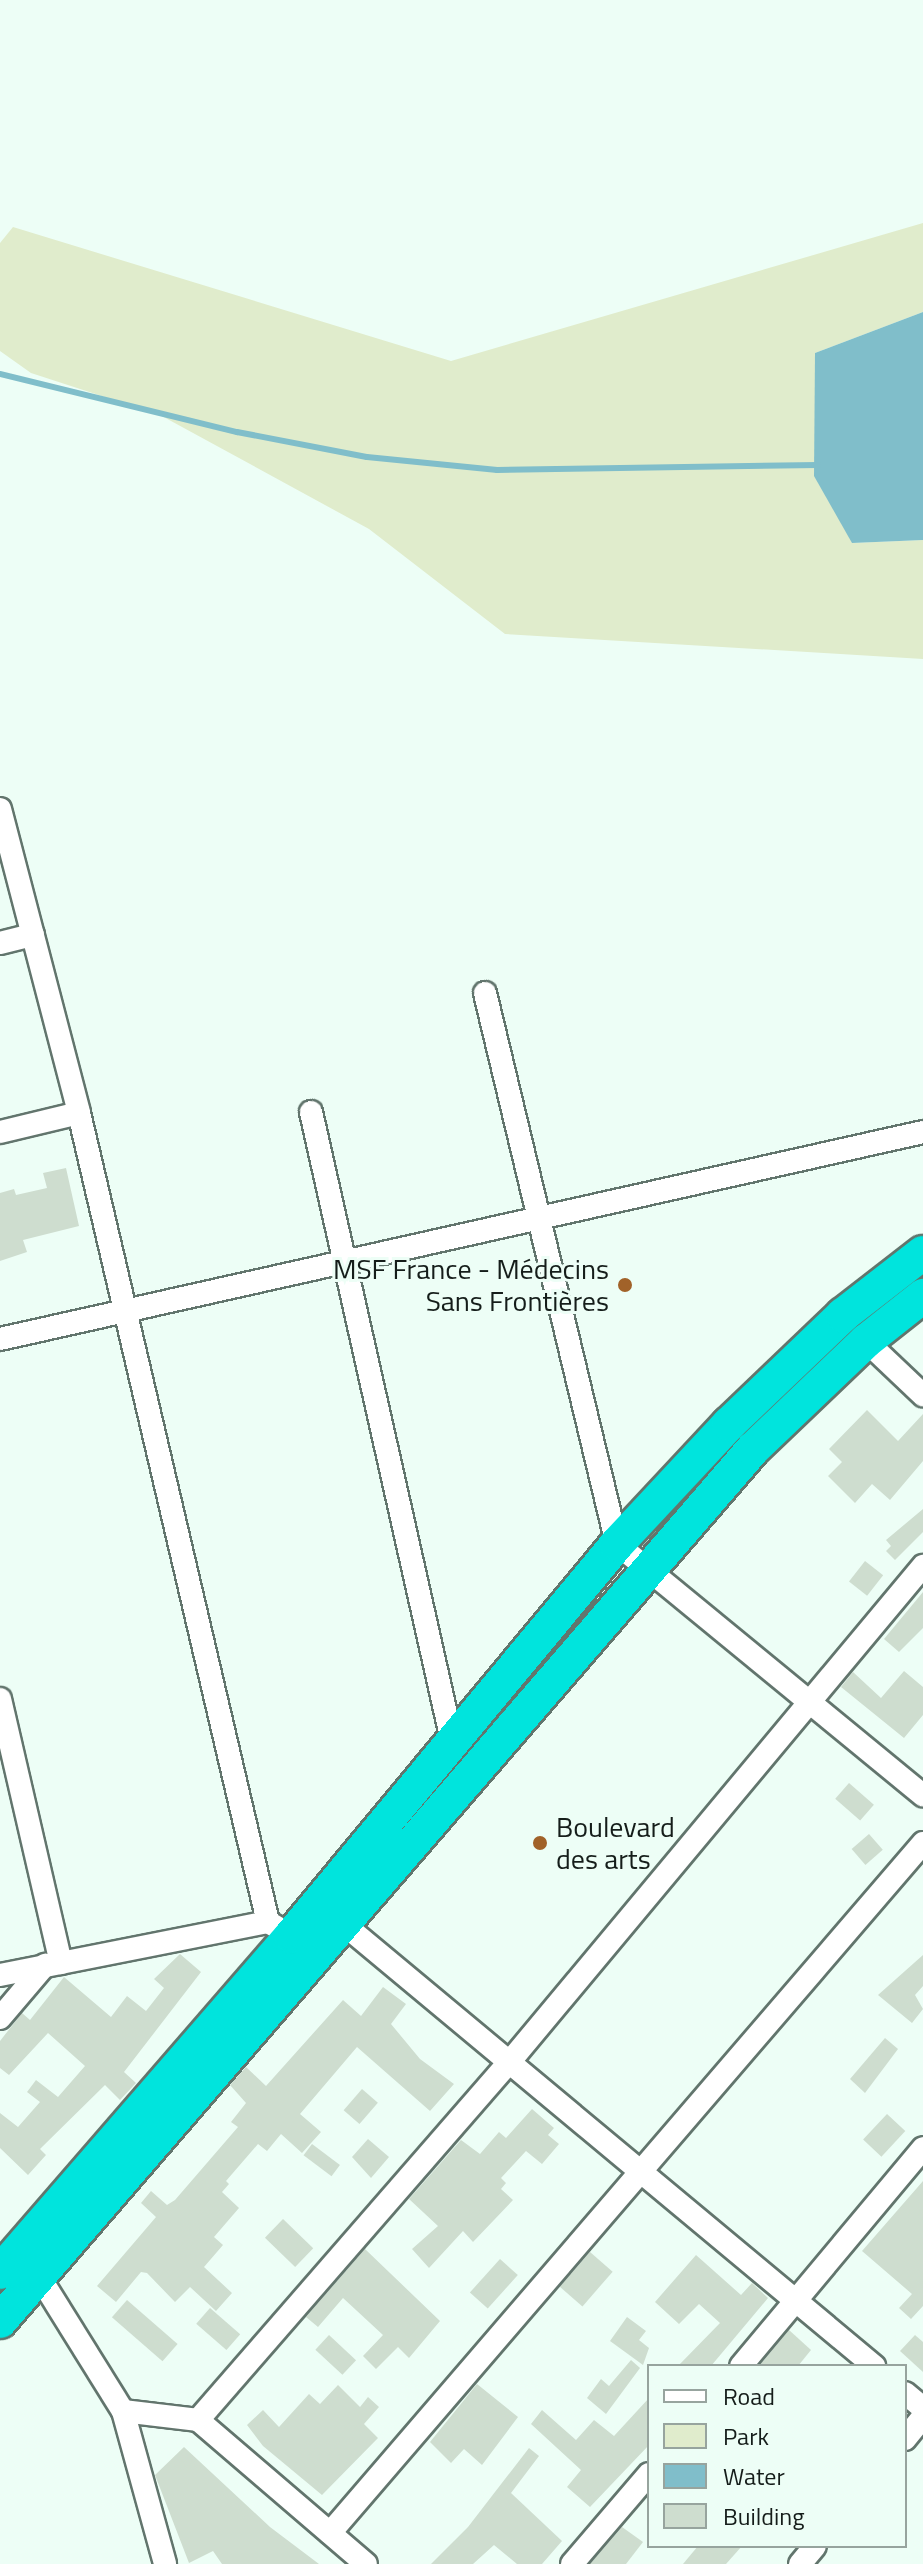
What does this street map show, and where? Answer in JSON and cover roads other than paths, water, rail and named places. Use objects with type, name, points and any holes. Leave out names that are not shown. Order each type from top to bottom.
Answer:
[{"type":"highway","points":[[0,2321],[19,2266],[617,1544],[729,1424],[833,1324],[923,1253]]},
{"type":"highway","points":[[292,1937],[341,1922],[753,1449],[866,1341],[923,1296]]},
{"type":"street","points":[[0,809],[79,1113],[124,1315],[292,1937],[53,1964],[0,1975]]},
{"type":"street","points":[[0,943],[33,935]]},
{"type":"street","points":[[485,993],[617,1544],[923,1795]]},
{"type":"street","points":[[311,1112],[453,1745]]},
{"type":"street","points":[[0,1132],[79,1113]]},
{"type":"street","points":[[0,1339],[124,1315],[923,1132]]},
{"type":"street","points":[[866,1341],[923,1395]]},
{"type":"street","points":[[198,2420],[507,2065],[807,1700],[923,1566]]},
{"type":"street","points":[[0,1699],[53,1964]]},
{"type":"street","points":[[330,2533],[923,1843]]},
{"type":"street","points":[[341,1922],[507,2065],[872,2364]]},
{"type":"street","points":[[0,2018],[53,1964]]},
{"type":"street","points":[[743,2364],[923,2148]]},
{"type":"street","points":[[19,2266],[123,2411],[165,2564]]},
{"type":"street","points":[[907,2395],[923,2408]]},
{"type":"street","points":[[123,2411],[198,2420],[366,2564]]},
{"type":"street","points":[[907,2437],[923,2417]]},
{"type":"street","points":[[572,2564],[647,2476]]},
{"type":"street","points":[[800,2564],[813,2548]]},
{"type":"water","points":[[923,312],[923,540],[852,543],[814,476],[815,353]]},
{"type":"waterway","points":[[0,374],[237,432],[367,457],[497,470],[818,465]]},
{"type":"place","name":"MSF France - Médecins Sans Frontières","points":[[625,1285]]},
{"type":"place","name":"Boulevard des arts","points":[[540,1843]]}]
